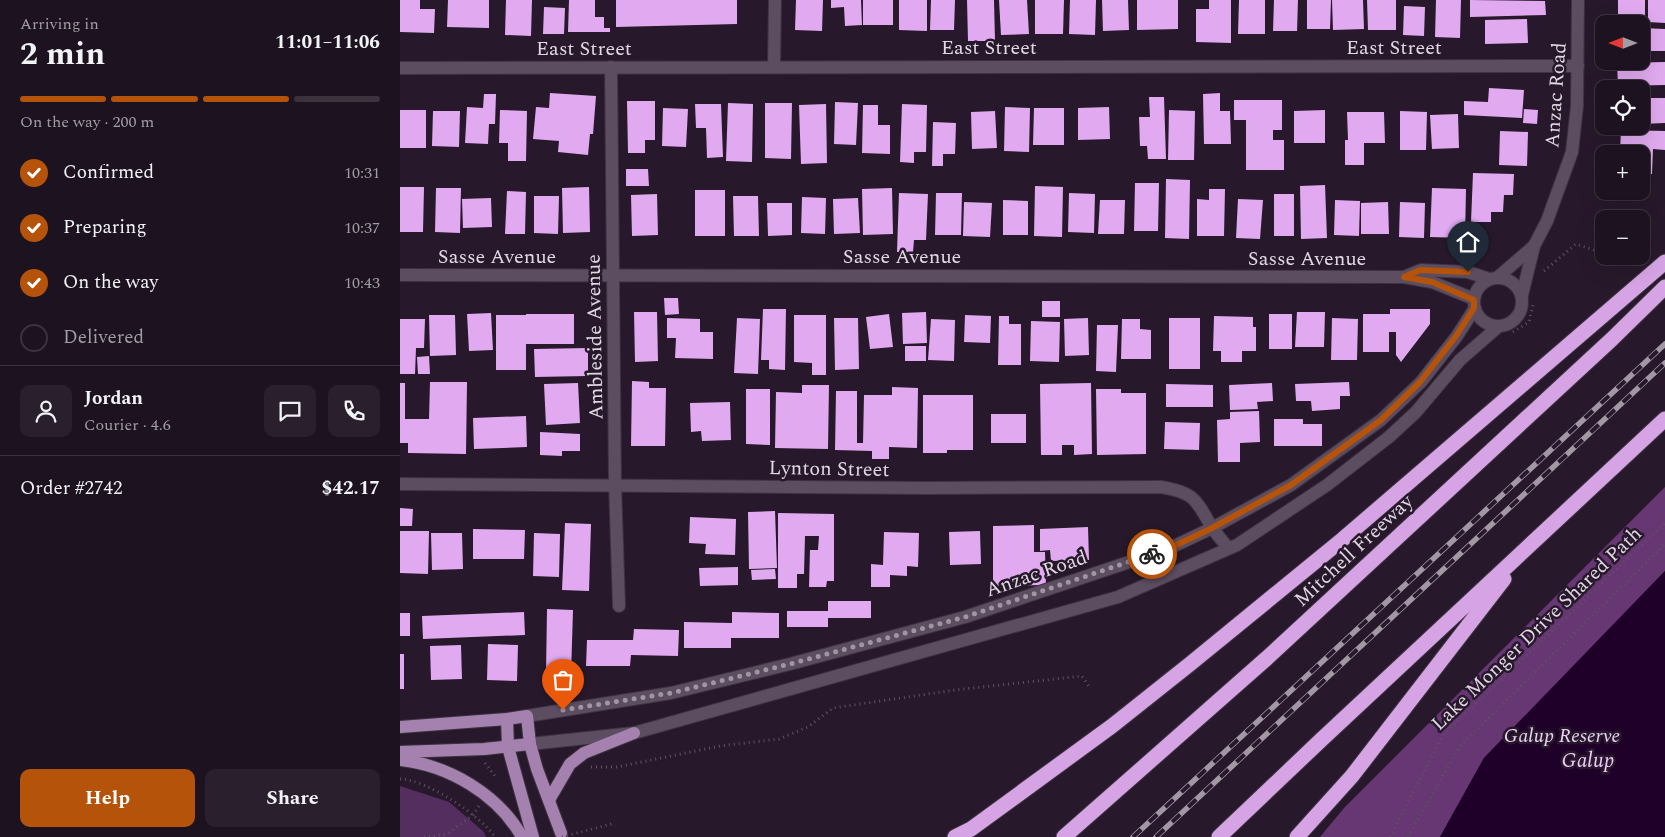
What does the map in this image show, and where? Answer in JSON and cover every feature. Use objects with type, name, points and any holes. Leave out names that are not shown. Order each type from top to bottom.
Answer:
[{"type":"highway","points":[[955,837],[971,829],[1096,737],[1190,664],[1343,538],[1665,262]]},
{"type":"highway","name":"Mitchell Freeway","points":[[1064,837],[1267,658],[1597,353],[1665,287]]},
{"type":"highway","points":[[1219,837],[1665,419]]},
{"type":"highway","points":[[1297,837],[1352,776],[1531,544]]},
{"type":"main road","points":[[400,727],[527,716],[530,744],[537,769],[561,835]]},
{"type":"main road","points":[[507,719],[508,747],[533,837]]},
{"type":"main road","points":[[549,800],[570,764],[584,753],[634,733]]},
{"type":"main road","points":[[400,752],[508,747],[530,744]]},
{"type":"main road","points":[[400,760],[418,762],[463,779],[486,795],[505,813],[522,837]]},
{"type":"street","points":[[774,66],[775,0]]},
{"type":"street","name":"Anzac Road","points":[[1522,295],[1534,246],[1547,221],[1572,152],[1576,128],[1578,0]]},
{"type":"street","name":"East Street","points":[[400,68],[1578,66]]},
{"type":"street","name":"Ambleside Avenue","points":[[611,67],[615,484],[619,606]]},
{"type":"street","name":"Anzac Road","points":[[1494,278],[1534,246]]},
{"type":"street","name":"Sasse Avenue","points":[[1404,277],[1420,270],[1468,272],[1494,278]]},
{"type":"street","name":"Sasse Avenue","points":[[400,275],[1404,277],[1432,282],[1474,304]]},
{"type":"street","points":[[1494,278],[1512,282],[1522,295],[1523,304],[1520,314],[1514,320],[1499,326],[1484,322],[1478,316],[1474,304],[1477,290],[1482,283],[1494,278]]},
{"type":"street","name":"Anzac Road","points":[[527,716],[671,693],[790,664],[965,617],[1168,549],[1212,528],[1291,485],[1381,420],[1420,382],[1456,336],[1474,304]]},
{"type":"street","points":[[530,744],[634,733],[1118,597],[1237,545],[1327,486],[1389,437],[1416,412],[1460,360],[1499,326]]},
{"type":"street","name":"Lynton Street","points":[[400,484],[615,484],[925,488],[1161,486],[1192,496],[1205,512],[1212,528],[1228,548]]},
{"type":"path","points":[[1539,275],[1576,244],[1595,250]]},
{"type":"path","points":[[1513,333],[1529,322],[1533,304]]},
{"type":"path","name":"Lake Monger Drive Shared Path","points":[[1390,837],[1443,735],[1665,523]]},
{"type":"path","points":[[1408,837],[1460,746],[1665,544]]},
{"type":"path","points":[[570,764],[587,767],[617,767],[720,746],[779,739],[808,728],[833,708],[955,690],[1082,676],[1090,688]]},
{"type":"path","points":[[424,837],[446,834],[473,815],[495,776],[515,770]]},
{"type":"path","points":[[400,779],[428,786],[473,815],[489,827],[496,837]]},
{"type":"path","points":[[561,835],[615,823]]},
{"type":"shaded area","points":[[1665,487],[1665,571],[1484,758],[1440,837],[1320,837],[1344,808]]},
{"type":"shaded area","points":[[400,786],[449,802],[484,832],[486,837],[400,837]]},
{"type":"water","name":"Galup","points":[[1665,571],[1665,837],[1440,837],[1484,758]]},
{"type":"building","points":[[400,0],[420,0],[420,9],[435,9],[434,33],[400,32]]},
{"type":"building","points":[[448,0],[489,0],[489,28],[447,27]]},
{"type":"building","points":[[506,0],[532,0],[531,36],[505,35]]},
{"type":"building","points":[[569,0],[595,0],[595,17],[604,17],[604,28],[610,28],[610,32],[568,32]]},
{"type":"building","points":[[616,0],[737,0],[737,24],[616,27]]},
{"type":"building","points":[[796,0],[823,0],[822,31],[795,30]]},
{"type":"building","points":[[831,0],[861,0],[862,25],[845,26],[844,7],[831,8]]},
{"type":"building","points":[[863,0],[893,0],[893,25],[863,25]]},
{"type":"building","points":[[899,0],[927,0],[927,31],[899,30]]},
{"type":"building","points":[[931,0],[955,0],[954,30],[930,30]]},
{"type":"building","points":[[967,0],[994,0],[995,41],[968,41]]},
{"type":"building","points":[[999,0],[1027,0],[1029,34],[1001,35]]},
{"type":"building","points":[[1035,0],[1064,0],[1063,34],[1035,34]]},
{"type":"building","points":[[1070,0],[1096,0],[1095,35],[1069,34]]},
{"type":"building","points":[[1102,0],[1128,0],[1129,30],[1103,31]]},
{"type":"building","points":[[1137,0],[1178,0],[1178,29],[1137,30]]},
{"type":"building","points":[[1209,0],[1231,0],[1231,43],[1196,42],[1196,9],[1209,9]]},
{"type":"building","points":[[1239,0],[1265,0],[1265,34],[1238,34]]},
{"type":"building","points":[[1274,0],[1298,0],[1297,31],[1273,31]]},
{"type":"building","points":[[1307,0],[1331,0],[1330,29],[1307,29]]},
{"type":"building","points":[[1332,0],[1363,0],[1364,29],[1333,30]]},
{"type":"building","points":[[1367,0],[1396,0],[1396,30],[1368,30]]},
{"type":"building","points":[[1436,0],[1461,0],[1460,38],[1435,37]]},
{"type":"building","points":[[1470,0],[1545,1],[1546,15],[1470,17]]},
{"type":"building","points":[[1618,0],[1645,0],[1645,15],[1618,15]]},
{"type":"building","points":[[1648,0],[1665,0],[1665,23],[1650,22],[1650,15],[1648,15]]},
{"type":"building","points":[[1404,6],[1425,7],[1424,36],[1403,35]]},
{"type":"building","points":[[544,7],[565,8],[564,34],[543,34]]},
{"type":"building","points":[[1527,19],[1528,43],[1485,44],[1485,20]]},
{"type":"building","points":[[1650,28],[1665,29],[1665,51],[1650,51]]},
{"type":"building","points":[[1650,62],[1665,62],[1665,85],[1650,85],[1650,80],[1618,80],[1617,70],[1650,70]]},
{"type":"building","points":[[1489,88],[1524,90],[1522,118],[1464,115],[1464,101],[1488,102]]},
{"type":"building","points":[[550,93],[596,96],[593,134],[590,134],[588,155],[558,152],[559,141],[533,139],[536,107],[549,108]]},
{"type":"building","points":[[1220,93],[1220,111],[1230,111],[1231,144],[1204,144],[1203,94]]},
{"type":"building","points":[[484,94],[496,94],[495,124],[489,124],[488,144],[465,143],[467,107],[483,108]]},
{"type":"building","points":[[1149,97],[1164,97],[1166,159],[1148,159],[1147,146],[1140,146],[1139,117],[1150,117]]},
{"type":"building","points":[[1650,98],[1665,98],[1665,123],[1650,124]]},
{"type":"building","points":[[1234,100],[1282,100],[1282,130],[1273,130],[1273,140],[1284,140],[1284,170],[1246,170],[1246,120],[1234,120]]},
{"type":"building","points":[[627,101],[655,101],[655,140],[645,140],[645,153],[628,153]]},
{"type":"building","points":[[835,102],[858,103],[856,145],[834,144]]},
{"type":"building","points":[[728,103],[753,104],[752,162],[726,161]]},
{"type":"building","points":[[765,103],[792,103],[791,159],[765,158]]},
{"type":"building","points":[[695,104],[721,104],[723,157],[707,158],[706,128],[696,128]]},
{"type":"building","points":[[826,104],[827,163],[801,164],[799,105]]},
{"type":"building","points":[[902,104],[927,105],[926,152],[914,152],[914,163],[900,162]]},
{"type":"building","points":[[863,105],[878,105],[878,125],[890,125],[890,154],[862,153]]},
{"type":"building","points":[[1005,107],[1030,108],[1029,152],[1004,151]]},
{"type":"building","points":[[1109,107],[1110,139],[1078,140],[1078,108]]},
{"type":"building","points":[[663,108],[688,109],[686,147],[662,146]]},
{"type":"building","points":[[1034,108],[1064,108],[1064,145],[1033,145]]},
{"type":"building","points":[[1524,109],[1538,110],[1537,124],[1523,123]]},
{"type":"building","points":[[400,110],[426,110],[426,148],[400,148]]},
{"type":"building","points":[[500,110],[527,111],[526,161],[508,161],[508,143],[499,143]]},
{"type":"building","points":[[1169,110],[1195,111],[1194,160],[1168,160]]},
{"type":"building","points":[[1325,110],[1325,143],[1294,143],[1294,111]]},
{"type":"building","points":[[433,111],[460,111],[459,147],[432,146]]},
{"type":"building","points":[[995,111],[997,148],[972,149],[971,112]]},
{"type":"building","points":[[1400,111],[1427,112],[1426,150],[1400,150]]},
{"type":"building","points":[[1347,112],[1384,112],[1385,143],[1364,143],[1364,165],[1345,165],[1345,140],[1348,140]]},
{"type":"building","points":[[1458,114],[1459,148],[1432,149],[1430,115]]},
{"type":"building","points":[[933,122],[956,123],[955,154],[943,154],[943,166],[932,166]]},
{"type":"building","points":[[1500,131],[1528,132],[1527,166],[1499,165]]},
{"type":"building","points":[[1650,131],[1665,131],[1665,150],[1653,149],[1652,174],[1650,174],[1650,145],[1620,145],[1621,135],[1650,135]]},
{"type":"building","points":[[626,169],[648,169],[649,186],[626,186]]},
{"type":"building","points":[[1473,173],[1514,174],[1513,195],[1504,195],[1503,212],[1491,212],[1491,222],[1471,222]]},
{"type":"building","points":[[1166,179],[1190,180],[1189,239],[1165,238]]},
{"type":"building","points":[[1135,183],[1159,183],[1158,231],[1134,231]]},
{"type":"building","points":[[1325,185],[1327,238],[1301,239],[1300,186]]},
{"type":"building","points":[[1035,186],[1063,187],[1062,237],[1034,236]]},
{"type":"building","points":[[400,187],[424,187],[423,232],[400,232]]},
{"type":"building","points":[[589,187],[590,232],[563,233],[562,188]]},
{"type":"building","points":[[436,188],[461,188],[460,233],[435,232]]},
{"type":"building","points":[[892,188],[893,234],[863,235],[862,189]]},
{"type":"building","points":[[1432,188],[1466,189],[1465,238],[1430,237]]},
{"type":"building","points":[[1209,189],[1225,189],[1224,236],[1197,236],[1197,199],[1209,200]]},
{"type":"building","points":[[695,190],[725,190],[725,236],[695,236]]},
{"type":"building","points":[[507,191],[526,192],[525,234],[505,234]]},
{"type":"building","points":[[899,193],[928,194],[926,240],[914,240],[913,252],[897,252]]},
{"type":"building","points":[[936,193],[962,193],[961,235],[935,235]]},
{"type":"building","points":[[1069,193],[1095,194],[1094,233],[1068,232]]},
{"type":"building","points":[[657,194],[658,235],[632,236],[631,195]]},
{"type":"building","points":[[1274,194],[1294,194],[1294,236],[1274,236]]},
{"type":"building","points":[[534,196],[559,196],[558,234],[534,233]]},
{"type":"building","points":[[733,196],[758,196],[759,236],[734,236]]},
{"type":"building","points":[[802,197],[826,198],[825,234],[801,233]]},
{"type":"building","points":[[491,198],[492,227],[463,228],[462,199]]},
{"type":"building","points":[[858,198],[860,233],[834,234],[833,199]]},
{"type":"building","points":[[1238,199],[1263,200],[1260,239],[1236,238]]},
{"type":"building","points":[[1003,200],[1028,201],[1028,235],[1003,235]]},
{"type":"building","points":[[1100,200],[1125,200],[1124,234],[1098,234]]},
{"type":"building","points":[[1335,200],[1360,201],[1359,236],[1334,235]]},
{"type":"building","points":[[964,202],[992,203],[990,237],[963,236]]},
{"type":"building","points":[[1388,202],[1389,234],[1361,234],[1361,203]]},
{"type":"building","points":[[1400,202],[1425,203],[1424,238],[1399,237]]},
{"type":"building","points":[[767,203],[792,203],[792,235],[768,236]]},
{"type":"building","points":[[664,298],[678,298],[679,314],[665,315]]},
{"type":"building","points":[[1042,301],[1060,301],[1060,317],[1042,317]]},
{"type":"building","points":[[763,309],[786,309],[785,370],[769,369],[769,360],[761,360]]},
{"type":"building","points":[[1390,309],[1430,309],[1430,324],[1401,362],[1396,355],[1396,332],[1389,332],[1389,352],[1363,352],[1363,314],[1390,314]]},
{"type":"building","points":[[634,312],[657,312],[658,361],[635,362]]},
{"type":"building","points":[[926,312],[927,343],[903,344],[902,313]]},
{"type":"building","points":[[1297,312],[1325,312],[1324,347],[1295,347]]},
{"type":"building","points":[[491,313],[493,350],[469,351],[467,314]]},
{"type":"building","points":[[574,314],[574,344],[526,344],[526,370],[496,370],[496,315]]},
{"type":"building","points":[[889,314],[893,347],[870,349],[866,317]]},
{"type":"building","points":[[1269,314],[1292,314],[1292,349],[1269,349]]},
{"type":"building","points":[[429,315],[455,315],[456,355],[430,356]]},
{"type":"building","points":[[794,315],[826,315],[826,375],[812,375],[812,363],[794,362]]},
{"type":"building","points":[[965,315],[991,316],[990,343],[964,342]]},
{"type":"building","points":[[999,316],[1009,316],[1009,324],[1021,324],[1021,365],[998,365]]},
{"type":"building","points":[[1214,316],[1253,317],[1253,327],[1256,327],[1256,351],[1242,351],[1242,362],[1221,362],[1221,351],[1213,351]]},
{"type":"building","points":[[667,318],[700,319],[700,332],[713,332],[713,359],[675,358],[676,338],[667,338]]},
{"type":"building","points":[[737,318],[760,319],[758,374],[734,373]]},
{"type":"building","points":[[834,318],[858,318],[859,369],[835,370]]},
{"type":"building","points":[[1088,318],[1089,355],[1065,356],[1064,319]]},
{"type":"building","points":[[1169,318],[1200,318],[1200,369],[1169,369]]},
{"type":"building","points":[[1332,318],[1358,319],[1357,360],[1331,360]]},
{"type":"building","points":[[400,319],[425,319],[424,348],[416,348],[415,374],[400,374]]},
{"type":"building","points":[[931,319],[955,320],[954,361],[928,360]]},
{"type":"building","points":[[1122,319],[1140,319],[1140,329],[1151,330],[1151,359],[1121,359]]},
{"type":"building","points":[[1031,321],[1060,322],[1059,362],[1030,361]]},
{"type":"building","points":[[1097,325],[1118,325],[1116,372],[1096,371]]},
{"type":"building","points":[[905,346],[926,346],[926,361],[905,361]]},
{"type":"building","points":[[588,348],[588,376],[535,377],[534,349]]},
{"type":"building","points":[[429,356],[430,374],[418,374],[417,357]]},
{"type":"building","points":[[632,381],[649,382],[649,388],[666,388],[665,446],[631,446]]},
{"type":"building","points":[[430,382],[467,382],[466,454],[408,453],[408,443],[400,443],[400,383],[405,383],[405,419],[429,419]]},
{"type":"building","points":[[1349,382],[1350,396],[1340,396],[1340,409],[1312,411],[1311,401],[1296,401],[1295,384]]},
{"type":"building","points":[[578,383],[580,423],[546,425],[544,384]]},
{"type":"building","points":[[1091,383],[1092,454],[1074,455],[1074,445],[1062,445],[1062,455],[1041,455],[1040,384]]},
{"type":"building","points":[[1272,383],[1273,401],[1257,402],[1258,409],[1230,410],[1229,385]]},
{"type":"building","points":[[1166,384],[1213,385],[1213,407],[1166,407]]},
{"type":"building","points":[[802,385],[829,385],[828,449],[775,448],[776,392],[802,393]]},
{"type":"building","points":[[892,387],[918,388],[917,448],[889,447],[889,459],[872,459],[872,451],[835,450],[836,391],[857,391],[857,443],[863,443],[864,395],[892,395]]},
{"type":"building","points":[[746,389],[770,389],[770,445],[746,444]]},
{"type":"building","points":[[1096,389],[1121,389],[1121,393],[1146,393],[1146,454],[1097,455]]},
{"type":"building","points":[[923,395],[973,395],[973,450],[947,450],[947,453],[923,453]]},
{"type":"building","points":[[730,402],[731,440],[702,441],[701,431],[691,432],[690,403]]},
{"type":"building","points":[[1259,411],[1260,442],[1240,443],[1240,462],[1218,462],[1217,420],[1230,419],[1230,412]]},
{"type":"building","points":[[991,414],[1026,414],[1026,443],[991,443]]},
{"type":"building","points":[[526,416],[527,447],[474,449],[473,418]]},
{"type":"building","points":[[1274,419],[1303,419],[1303,424],[1322,424],[1322,446],[1274,446]]},
{"type":"building","points":[[1165,422],[1200,423],[1199,450],[1164,449]]},
{"type":"building","points":[[540,432],[580,434],[580,451],[562,451],[562,456],[540,455]]},
{"type":"building","points":[[400,508],[413,509],[412,526],[400,526]]},
{"type":"building","points":[[775,511],[777,568],[749,569],[748,512]]},
{"type":"building","points":[[778,513],[834,514],[834,581],[827,581],[826,587],[809,587],[810,550],[818,550],[819,536],[805,536],[804,574],[797,574],[797,588],[778,588]]},
{"type":"building","points":[[690,517],[736,519],[735,555],[705,554],[706,544],[689,543]]},
{"type":"building","points":[[565,523],[591,524],[589,591],[562,590]]},
{"type":"building","points":[[1034,525],[1034,552],[1045,552],[1046,585],[993,586],[993,526]]},
{"type":"building","points":[[1088,527],[1089,560],[1051,561],[1050,550],[1040,551],[1040,529]]},
{"type":"building","points":[[473,529],[525,530],[524,559],[473,559]]},
{"type":"building","points":[[400,531],[429,531],[428,574],[400,573]]},
{"type":"building","points":[[980,531],[981,564],[950,565],[949,532]]},
{"type":"building","points":[[884,532],[919,533],[918,567],[907,566],[907,576],[890,575],[890,587],[871,587],[871,564],[883,565]]},
{"type":"building","points":[[431,533],[462,533],[463,569],[432,570]]},
{"type":"building","points":[[534,533],[560,534],[559,577],[533,576]]},
{"type":"building","points":[[738,567],[738,585],[700,586],[699,568]]},
{"type":"building","points":[[775,569],[776,579],[752,580],[751,570]]},
{"type":"building","points":[[828,601],[871,601],[871,618],[828,618],[828,627],[787,627],[787,611],[828,611]]},
{"type":"building","points":[[547,609],[573,610],[571,675],[546,674]]},
{"type":"building","points":[[524,612],[525,635],[423,639],[422,616]]},
{"type":"building","points":[[732,612],[779,613],[779,638],[731,638],[731,648],[684,648],[684,622],[732,623]]},
{"type":"building","points":[[400,613],[410,613],[410,636],[400,636]]},
{"type":"building","points":[[634,629],[679,630],[678,656],[631,655],[630,666],[586,666],[587,640],[633,640]]},
{"type":"building","points":[[488,644],[518,645],[517,681],[487,680]]},
{"type":"building","points":[[461,645],[462,679],[431,680],[430,646]]},
{"type":"building","points":[[400,654],[404,654],[404,689],[400,689]]},
{"type":"railway","points":[[1133,837],[1665,344]]},
{"type":"railway","points":[[1156,837],[1665,363]]},
{"type":"way so far","points":[[563,710],[671,693],[790,664],[965,617],[1152,554]]},
{"type":"route","points":[[1152,554],[1168,549],[1212,528],[1291,485],[1381,420],[1420,382],[1456,336],[1474,308],[1474,300],[1444,286],[1404,277],[1420,270],[1468,272]]},
{"type":"park label","name":"Galup Reserve","points":[[1562,735]]}]
